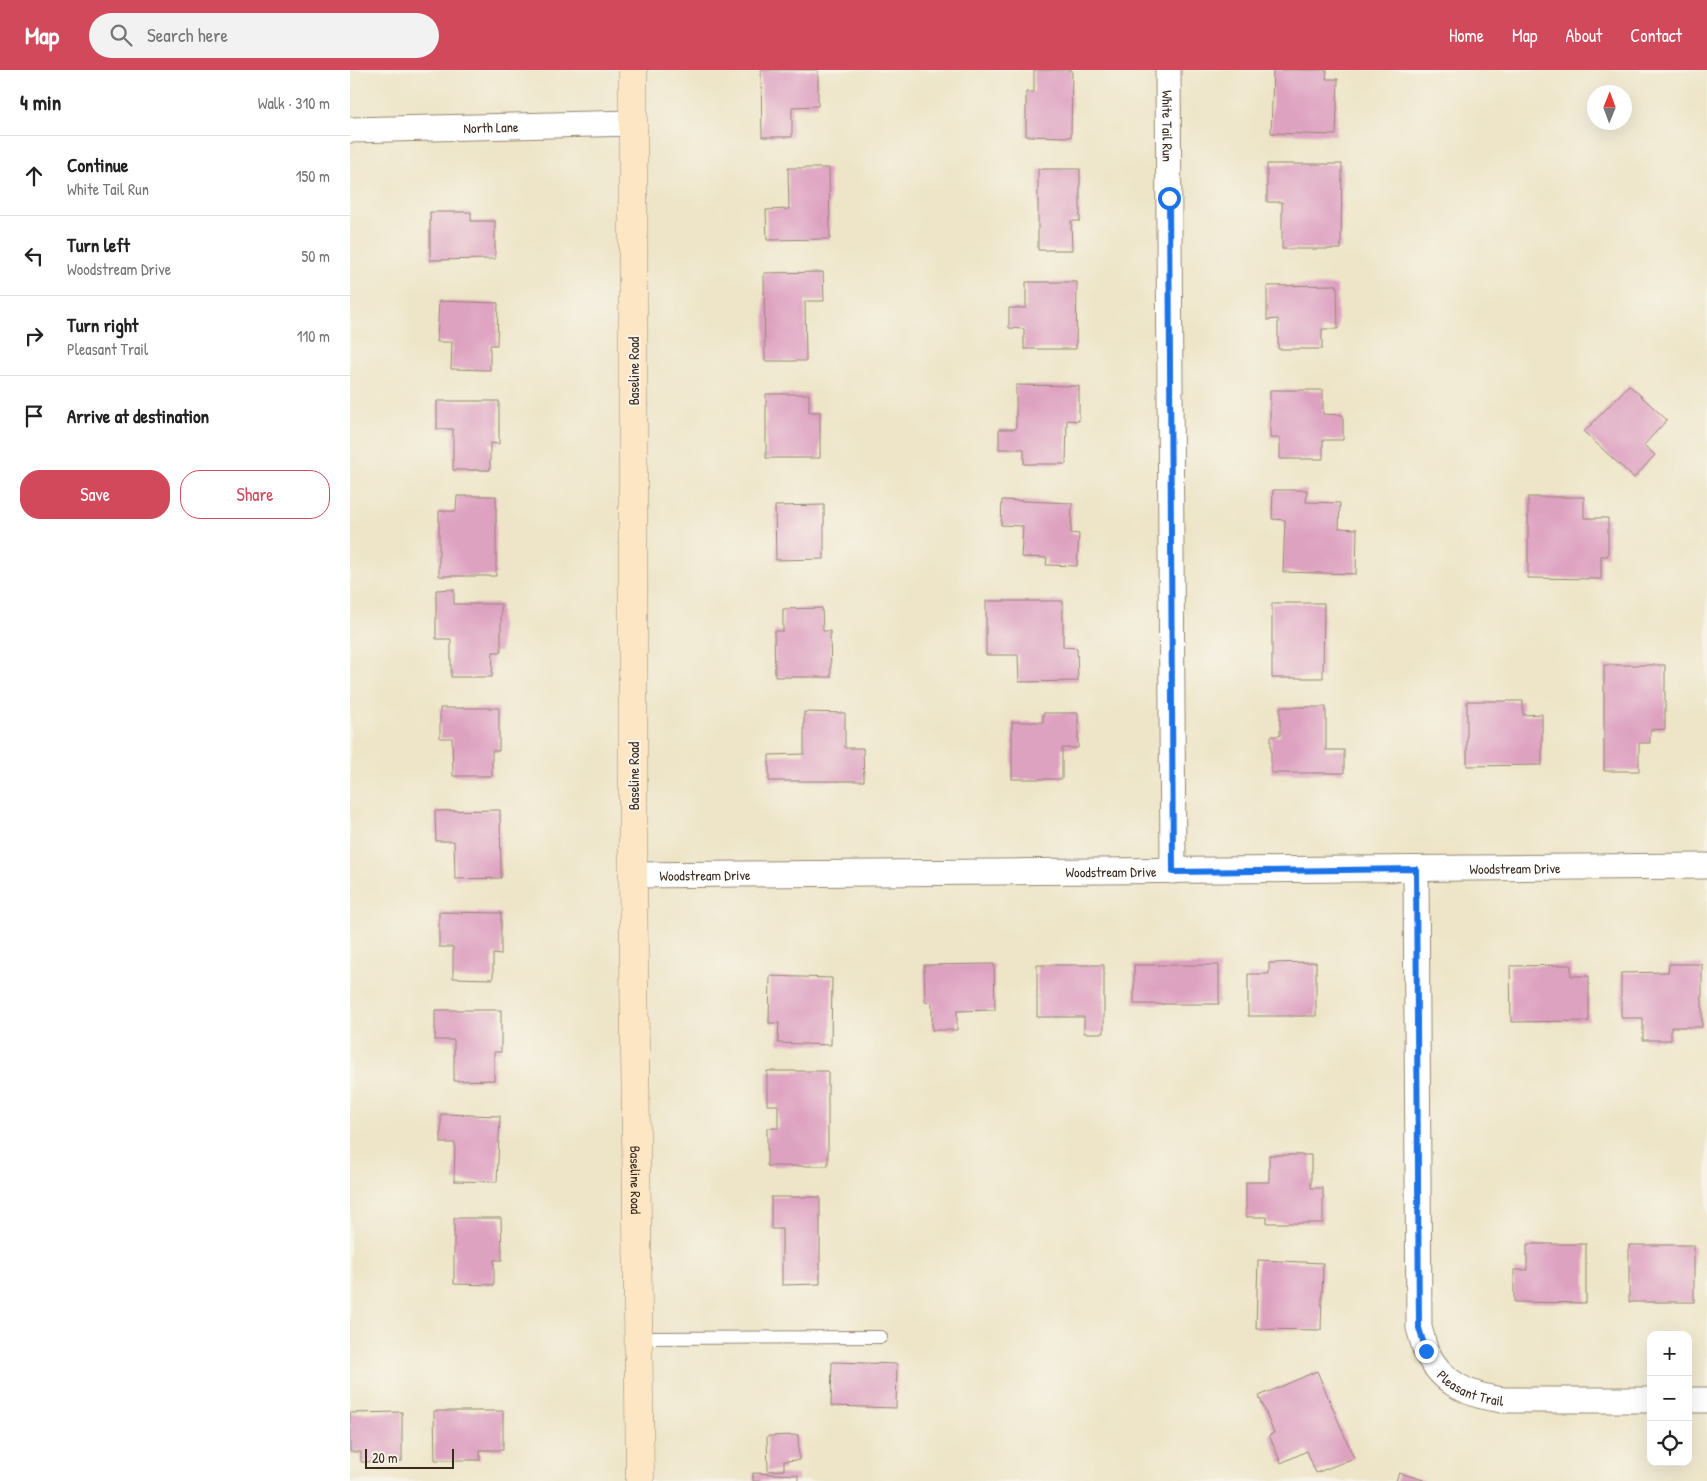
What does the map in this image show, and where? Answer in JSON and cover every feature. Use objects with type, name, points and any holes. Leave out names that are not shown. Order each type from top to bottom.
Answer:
[{"type":"street","name":"Baseline Road","points":[[633,70],[633,875],[640,1481]]},
{"type":"street","name":"White Tail Run","points":[[1168,70],[1173,872]]},
{"type":"street","name":"North Lane","points":[[350,130],[633,123]]},
{"type":"street","name":"Woodstream Drive","points":[[633,875],[1173,872],[1707,866]]},
{"type":"street","name":"Pleasant Trail","points":[[1416,869],[1419,1328],[1426,1351],[1441,1373],[1461,1389],[1483,1397],[1504,1400],[1647,1400]]},
{"type":"street","points":[[1692,1400],[1707,1400]]},
{"type":"lane","points":[[638,1338],[881,1337]]},
{"type":"building","points":[[761,70],[818,70],[818,106],[792,107],[792,137],[762,137]]},
{"type":"building","points":[[1034,70],[1072,70],[1071,137],[1026,136],[1026,92],[1034,92]]},
{"type":"building","points":[[1273,70],[1327,70],[1326,79],[1338,79],[1336,135],[1271,133]]},
{"type":"building","points":[[1267,164],[1342,164],[1341,249],[1282,249],[1282,202],[1267,202]]},
{"type":"building","points":[[788,168],[829,168],[830,239],[767,240],[766,210],[789,209]]},
{"type":"building","points":[[1038,169],[1080,169],[1080,221],[1071,221],[1072,250],[1038,250]]},
{"type":"building","points":[[430,212],[471,212],[471,221],[495,221],[495,259],[430,260]]},
{"type":"building","points":[[823,272],[824,301],[805,301],[806,361],[765,361],[764,273]]},
{"type":"building","points":[[1026,282],[1077,282],[1076,349],[1024,349],[1024,329],[1009,328],[1009,308],[1026,308]]},
{"type":"building","points":[[1337,285],[1338,329],[1322,329],[1322,349],[1278,349],[1278,319],[1267,320],[1267,286]]},
{"type":"building","points":[[439,301],[498,303],[497,345],[490,345],[490,370],[451,369],[452,342],[437,342]]},
{"type":"building","points":[[1016,385],[1079,386],[1079,421],[1067,420],[1066,464],[1024,464],[1024,449],[999,449],[999,429],[1016,429]]},
{"type":"building","points":[[1629,385],[1667,420],[1644,445],[1655,455],[1634,478],[1584,432]]},
{"type":"building","points":[[1270,390],[1323,390],[1323,414],[1343,415],[1343,440],[1323,440],[1323,459],[1280,459],[1280,438],[1270,438]]},
{"type":"building","points":[[766,394],[809,394],[809,412],[820,412],[820,458],[766,458]]},
{"type":"building","points":[[437,401],[499,401],[499,444],[490,443],[490,470],[453,470],[453,429],[437,429]]},
{"type":"building","points":[[1273,490],[1307,490],[1306,502],[1340,503],[1339,528],[1357,529],[1356,574],[1283,572],[1285,520],[1272,519]]},
{"type":"building","points":[[457,496],[496,496],[496,576],[439,576],[439,511],[456,511]]},
{"type":"building","points":[[1528,497],[1584,497],[1584,518],[1608,518],[1608,556],[1601,556],[1601,579],[1528,578]]},
{"type":"building","points":[[1002,500],[1072,503],[1071,533],[1079,534],[1077,566],[1046,565],[1047,558],[1021,557],[1023,526],[1001,525]]},
{"type":"building","points":[[824,505],[824,559],[776,560],[775,506]]},
{"type":"building","points":[[454,589],[454,604],[501,604],[501,652],[493,652],[492,677],[451,677],[451,639],[436,639],[436,590]]},
{"type":"building","points":[[986,601],[1063,601],[1063,647],[1077,648],[1078,681],[1019,682],[1018,655],[986,655]]},
{"type":"building","points":[[1272,603],[1324,603],[1323,678],[1272,678]]},
{"type":"building","points":[[822,608],[823,631],[830,631],[831,677],[775,677],[774,631],[783,631],[783,609]]},
{"type":"building","points":[[1604,665],[1665,665],[1665,729],[1650,730],[1650,743],[1639,743],[1639,771],[1604,771]]},
{"type":"building","points":[[1467,701],[1523,701],[1523,715],[1542,714],[1542,765],[1467,766]]},
{"type":"building","points":[[1280,707],[1326,707],[1326,750],[1344,750],[1344,773],[1271,773],[1271,736],[1280,736]]},
{"type":"building","points":[[440,708],[499,708],[499,751],[492,751],[492,776],[453,776],[452,738],[440,738]]},
{"type":"building","points":[[804,712],[845,713],[845,748],[863,748],[864,781],[769,781],[769,755],[804,754]]},
{"type":"building","points":[[1043,713],[1078,713],[1078,748],[1062,748],[1062,779],[1012,779],[1012,722],[1043,722]]},
{"type":"building","points":[[500,810],[501,878],[455,879],[454,841],[436,841],[435,811]]},
{"type":"building","points":[[439,912],[501,913],[501,955],[493,954],[493,979],[453,978],[453,947],[439,947]]},
{"type":"building","points":[[1316,962],[1316,1016],[1248,1016],[1248,974],[1269,974],[1269,963]]},
{"type":"building","points":[[994,964],[995,1010],[957,1011],[957,1030],[932,1030],[932,1003],[925,1002],[924,965]]},
{"type":"building","points":[[1669,964],[1702,964],[1702,1027],[1671,1027],[1671,1040],[1643,1040],[1643,1018],[1621,1018],[1621,973],[1668,972]]},
{"type":"building","points":[[1037,965],[1104,965],[1104,1033],[1084,1033],[1084,1017],[1037,1017]]},
{"type":"building","points":[[1134,965],[1219,965],[1219,1004],[1134,1004]]},
{"type":"building","points":[[1571,965],[1571,976],[1589,976],[1589,1021],[1511,1022],[1510,966]]},
{"type":"building","points":[[770,976],[832,978],[831,1045],[778,1043],[779,1023],[769,1023]]},
{"type":"building","points":[[435,1010],[501,1010],[501,1052],[494,1052],[494,1080],[454,1081],[454,1040],[435,1040]]},
{"type":"building","points":[[767,1071],[828,1071],[828,1166],[767,1166],[767,1128],[778,1128],[778,1105],[767,1105]]},
{"type":"building","points":[[441,1114],[500,1116],[497,1182],[454,1181],[455,1143],[441,1143]]},
{"type":"building","points":[[1269,1155],[1311,1155],[1311,1188],[1323,1188],[1323,1223],[1267,1223],[1267,1217],[1246,1217],[1246,1182],[1269,1182]]},
{"type":"building","points":[[771,1197],[820,1197],[820,1284],[782,1285],[782,1229],[771,1229]]},
{"type":"building","points":[[454,1218],[501,1218],[502,1260],[494,1260],[494,1285],[454,1284]]},
{"type":"building","points":[[1527,1244],[1586,1244],[1586,1303],[1514,1302],[1514,1270],[1527,1270]]},
{"type":"building","points":[[1629,1245],[1694,1245],[1694,1302],[1629,1302]]},
{"type":"building","points":[[1258,1260],[1323,1263],[1321,1330],[1256,1329]]},
{"type":"building","points":[[832,1362],[897,1364],[896,1408],[831,1406]]},
{"type":"building","points":[[1317,1371],[1354,1458],[1316,1473],[1307,1451],[1281,1463],[1269,1435],[1274,1433],[1259,1396]]},
{"type":"building","points":[[434,1411],[503,1411],[503,1450],[480,1450],[480,1460],[435,1460]]},
{"type":"building","points":[[402,1412],[402,1461],[361,1462],[361,1452],[350,1452],[350,1413]]},
{"type":"building","points":[[798,1435],[799,1460],[784,1461],[784,1470],[768,1471],[767,1436]]},
{"type":"building","points":[[753,1473],[798,1475],[798,1481],[753,1481]]},
{"type":"building","points":[[1399,1473],[1424,1480],[1424,1481],[1396,1481]]},
{"type":"route","points":[[1169,198],[1173,872],[1416,869],[1419,1328],[1426,1351]]}]
